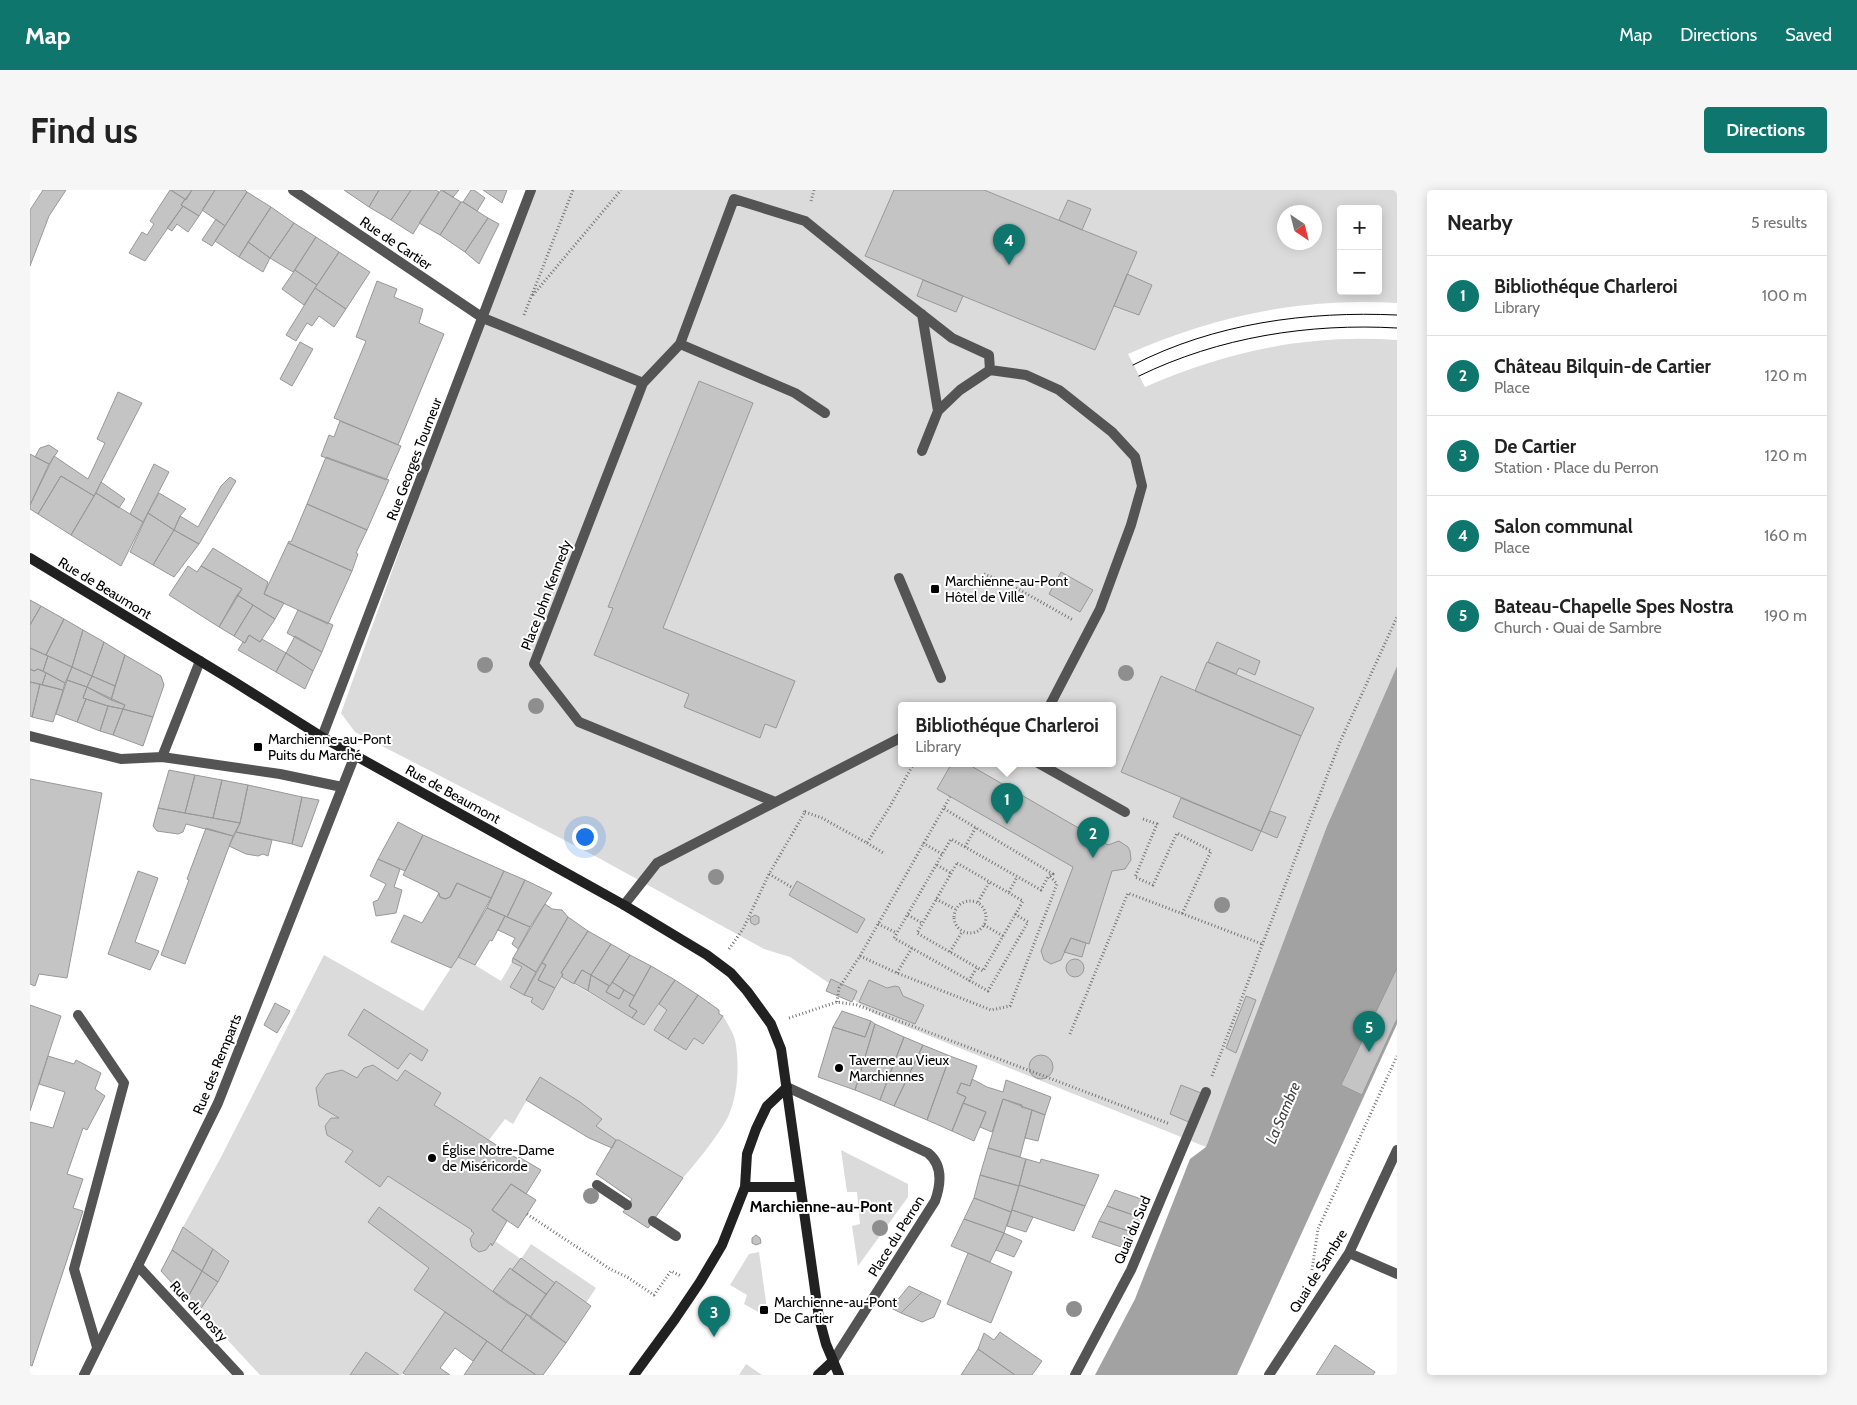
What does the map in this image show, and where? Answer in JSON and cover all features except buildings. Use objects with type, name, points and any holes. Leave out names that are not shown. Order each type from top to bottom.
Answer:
[{"type":"main road","name":"Rue de Beaumont","points":[[30,558],[322,737],[624,906],[719,964],[731,973],[747,991],[771,1024]]},
{"type":"main road","points":[[771,1024],[781,1049],[819,1318],[839,1375]]},
{"type":"main road","points":[[634,1375],[661,1340],[722,1245],[738,1209],[745,1187],[747,1154],[756,1129],[767,1106],[787,1087]]},
{"type":"main road","points":[[745,1187],[800,1187]]},
{"type":"main road","points":[[818,1375],[833,1361]]},
{"type":"street","name":"Rue de Cartier","points":[[293,190],[482,318]]},
{"type":"street","name":"Rue Georges Tourneur","points":[[322,737],[532,190]]},
{"type":"street","points":[[825,413],[795,393],[680,344],[734,199],[805,221],[952,338],[989,355],[990,370]]},
{"type":"street","points":[[922,314],[938,411]]},
{"type":"street","points":[[482,318],[643,383]]},
{"type":"street","name":"Place John Kennedy","points":[[680,344],[643,383],[534,664],[580,722],[775,802]]},
{"type":"street","points":[[922,451],[938,411],[960,390],[990,370],[1026,375],[1059,390],[1112,432],[1135,458],[1142,486],[1132,525],[1100,608],[1052,702]]},
{"type":"street","points":[[899,578],[941,678]]},
{"type":"street","points":[[162,757],[200,661]]},
{"type":"street","points":[[30,736],[121,759],[162,757],[280,774],[342,787]]},
{"type":"street","points":[[624,906],[657,863],[898,739]]},
{"type":"street","name":"Rue des Remparts","points":[[84,1375],[218,1103],[355,755]]},
{"type":"street","points":[[1045,767],[1125,812]]},
{"type":"street","points":[[78,1015],[124,1083],[74,1269],[97,1347]]},
{"type":"street","name":"Place du Perron","points":[[787,1087],[928,1153],[934,1158],[940,1178],[940,1189],[935,1201],[833,1361]]},
{"type":"street","name":"Quai du Sud","points":[[1075,1375],[1131,1270],[1206,1092]]},
{"type":"street","name":"Quai de Sambre","points":[[1269,1375],[1349,1253],[1397,1150]]},
{"type":"street","points":[[597,1185],[627,1205]]},
{"type":"street","points":[[653,1221],[676,1236]]},
{"type":"street","points":[[1349,1253],[1397,1274]]},
{"type":"street","name":"Rue du Posty","points":[[138,1266],[239,1375]]},
{"type":"path","points":[[518,332],[573,190]]},
{"type":"path","points":[[531,298],[621,190]]},
{"type":"path","points":[[984,574],[1011,585],[1060,614]]},
{"type":"path","points":[[1206,1092],[1340,742],[1397,617]]},
{"type":"path","points":[[867,842],[912,767]]},
{"type":"path","points":[[797,790],[805,812]]},
{"type":"path","points":[[837,1002],[839,988],[860,956],[950,797]]},
{"type":"path","points":[[943,808],[1053,874],[1049,875],[1041,890],[951,839],[894,938],[988,991],[1028,922],[1015,914]]},
{"type":"path","points":[[805,812],[822,818],[885,854]]},
{"type":"path","points":[[719,964],[742,929],[769,874],[805,812]]},
{"type":"path","points":[[1157,824],[1135,877],[1153,885],[1177,834],[1211,850],[1182,914]]},
{"type":"path","points":[[965,847],[976,827]]},
{"type":"path","points":[[923,842],[942,854]]},
{"type":"path","points":[[957,863],[1023,900],[983,970],[917,933],[951,873],[957,863]]},
{"type":"path","points":[[936,864],[951,873]]},
{"type":"path","points":[[769,874],[793,888]]},
{"type":"path","points":[[860,956],[897,973],[991,1010],[1010,1006],[1057,884],[1049,875]]},
{"type":"path","points":[[1009,892],[1017,877]]},
{"type":"path","points":[[978,902],[990,881]]},
{"type":"path","points":[[1070,1034],[1128,893],[1262,944]]},
{"type":"path","points":[[936,899],[955,910]]},
{"type":"path","points":[[968,900],[978,902],[983,906],[986,913],[984,926],[978,932],[970,934],[962,932],[956,926],[954,920],[955,910],[960,904],[968,900]]},
{"type":"path","points":[[908,915],[922,923]]},
{"type":"path","points":[[878,924],[897,933]]},
{"type":"path","points":[[984,926],[1003,936]]},
{"type":"path","points":[[950,952],[962,932]]},
{"type":"path","points":[[897,973],[912,948]]},
{"type":"path","points":[[969,980],[976,967]]},
{"type":"path","points":[[771,1024],[837,1002],[857,1005],[1190,1132]]},
{"type":"path","points":[[1311,1278],[1318,1229],[1397,1056]]},
{"type":"path","points":[[527,1214],[610,1270],[627,1277],[654,1295]]},
{"type":"shaded area","points":[[531,190],[1397,190],[1397,303],[1327,303],[1259,312],[1193,329],[1128,354],[1145,387],[1207,364],[1268,348],[1331,340],[1397,340],[1397,666],[1327,826],[1206,1147],[875,1014],[790,957],[764,949],[595,856],[355,732],[341,713]]},
{"type":"shaded area","points":[[324,955],[423,1011],[458,957],[501,981],[512,962],[522,967],[510,987],[533,998],[531,1002],[543,1010],[562,977],[644,1025],[659,1004],[667,1010],[654,1030],[686,1050],[694,1038],[703,1044],[723,1016],[733,1034],[737,1049],[738,1070],[734,1101],[722,1127],[683,1178],[620,1140],[616,1140],[596,1126],[601,1119],[580,1102],[540,1077],[513,1124],[505,1119],[489,1140],[434,1105],[440,1093],[405,1070],[397,1081],[373,1065],[364,1068],[357,1078],[342,1070],[326,1074],[316,1088],[319,1105],[339,1118],[331,1118],[325,1126],[327,1135],[353,1151],[345,1163],[380,1186],[388,1176],[472,1230],[474,1233],[470,1239],[479,1252],[486,1250],[495,1241],[521,1259],[531,1244],[596,1288],[586,1303],[556,1282],[530,1317],[473,1361],[455,1348],[440,1368],[403,1373],[402,1375],[399,1375],[366,1352],[350,1375],[260,1375],[200,1310],[218,1282],[229,1260],[183,1227],[220,1159]]},
{"type":"shaded area","points":[[841,1150],[908,1184],[908,1197],[858,1266],[852,1226],[860,1224],[857,1192],[847,1192]]},
{"type":"shaded area","points":[[759,1252],[767,1309],[760,1313],[744,1304],[747,1295],[730,1285],[749,1254]]},
{"type":"shaded area","points":[[746,1364],[762,1375],[739,1375]]},
{"type":"water","name":"La Sambre","points":[[1397,666],[1397,1024],[1237,1375],[1095,1375],[1135,1299],[1190,1159],[1206,1147],[1327,826]]},
{"type":"tram line","points":[[1133,365],[1196,339],[1262,323],[1329,315],[1397,315]]},
{"type":"tram line","points":[[1139,376],[1201,351],[1265,336],[1331,328],[1397,328]]},
{"type":"place","name":"Salon communal","points":[[1009,265]]},
{"type":"place","name":"Marchienne-au-Pont Hôtel de Ville","points":[[935,589]]},
{"type":"place","name":"Marchienne-au-Pont Puits du Marché","points":[[258,747]]},
{"type":"place","name":"Bibliothéque Charleroi","points":[[1007,824]]},
{"type":"place","name":"Château Bilquin-de Cartier","points":[[1093,858]]},
{"type":"place","name":"Bateau-Chapelle Spes Nostra","points":[[1369,1052]]},
{"type":"place","name":"Taverne au Vieux Marchiennes","points":[[839,1068]]},
{"type":"place","name":"Église Notre-Dame de Miséricorde","points":[[432,1158]]},
{"type":"place","name":"Marchienne-au-Pont De Cartier","points":[[764,1310]]},
{"type":"place","name":"De Cartier","points":[[714,1337]]},
{"type":"district","name":"Marchienne-au-Pont","points":[[821,1206]]}]
